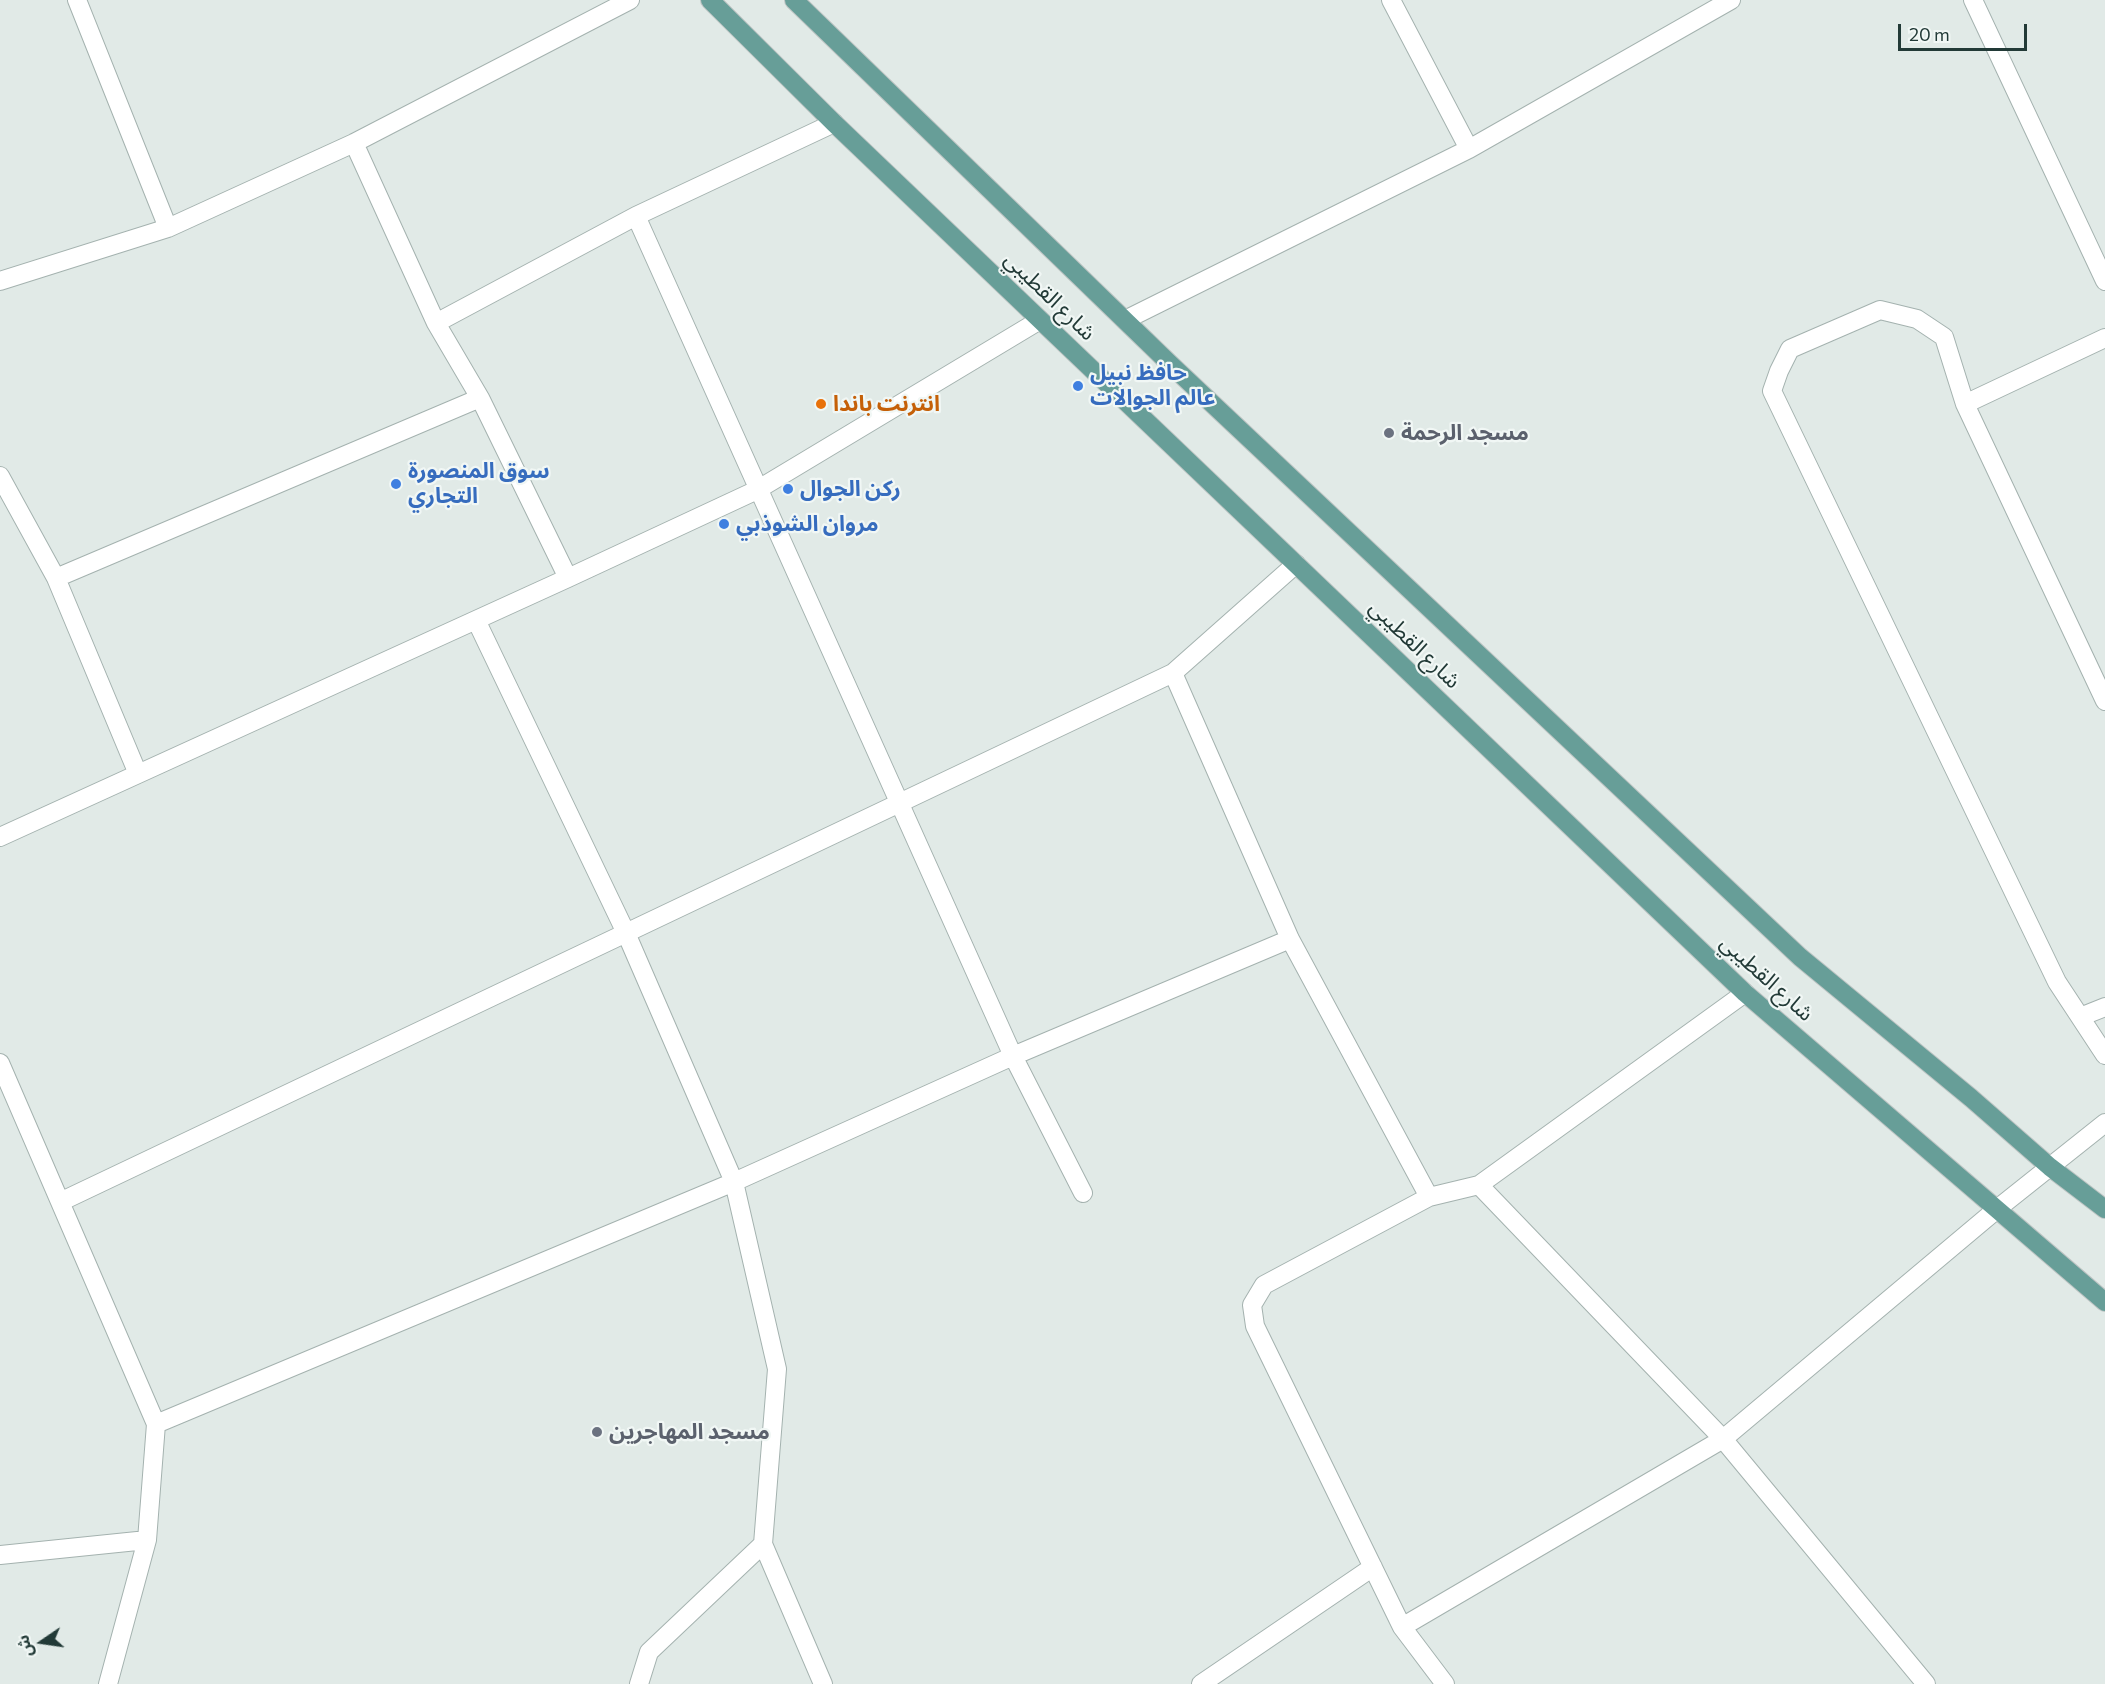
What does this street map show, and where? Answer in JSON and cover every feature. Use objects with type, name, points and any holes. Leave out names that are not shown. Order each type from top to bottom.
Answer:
[{"type":"main road","name":"شارع القطيبي","points":[[710,0],[834,123],[1745,993],[2105,1302]]},
{"type":"main road","name":"شارع القطيبي","points":[[794,0],[1125,320],[1800,957],[1971,1098],[2050,1167],[2105,1209]]},
{"type":"street","points":[[77,0],[168,228]]},
{"type":"street","points":[[0,281],[168,228],[354,143],[630,0]]},
{"type":"street","points":[[1391,0],[1469,149]]},
{"type":"street","points":[[1125,320],[1469,149],[1731,0]]},
{"type":"street","points":[[1973,0],[2105,281]]},
{"type":"street","points":[[436,322],[636,216],[834,123]]},
{"type":"street","points":[[354,143],[436,322],[480,398],[568,578]]},
{"type":"street","points":[[636,216],[757,490],[1014,1056],[1083,1193]]},
{"type":"street","points":[[2105,700],[2100,679],[1965,404],[1944,337],[1917,319],[1880,310],[1790,349],[1779,370],[1772,391],[2052,971],[2105,1056]]},
{"type":"street","points":[[0,837],[757,490],[1040,320]]},
{"type":"street","points":[[1965,404],[2105,338]]},
{"type":"street","points":[[56,578],[480,398]]},
{"type":"street","points":[[0,476],[56,578],[138,774]]},
{"type":"street","points":[[60,1202],[1173,673],[1296,564]]},
{"type":"street","points":[[476,620],[626,933],[734,1182],[777,1369],[763,1544],[823,1684]]},
{"type":"street","points":[[1173,673],[1290,939],[1429,1197]]},
{"type":"street","points":[[156,1424],[734,1182],[1014,1056],[1290,939]]},
{"type":"street","points":[[1445,1684],[1402,1627],[1255,1326],[1252,1305],[1264,1285],[1429,1197],[1479,1185],[1745,993]]},
{"type":"street","points":[[2080,1017],[2105,1007]]},
{"type":"street","points":[[0,1063],[156,1424],[147,1540],[108,1684]]},
{"type":"street","points":[[1402,1627],[1723,1439],[1997,1209],[2105,1123]]},
{"type":"street","points":[[1479,1185],[1723,1439],[1926,1684]]},
{"type":"street","points":[[0,1555],[147,1540]]},
{"type":"street","points":[[639,1684],[649,1652],[763,1544]]},
{"type":"street","points":[[1201,1684],[1373,1568]]},
{"type":"place","name":"حافظ نبيل عالم الجوالات","points":[[1078,386]]},
{"type":"place","name":"انترنت باندا","points":[[821,404]]},
{"type":"place","name":"مسجد الرحمة","points":[[1389,433]]},
{"type":"place","name":"سوق المنصورة التجاري","points":[[396,484]]},
{"type":"place","name":"ركن الجوال","points":[[788,489]]},
{"type":"place","name":"مروان الشوذبي","points":[[724,524]]},
{"type":"place","name":"مسجد المهاجرين","points":[[597,1432]]}]
